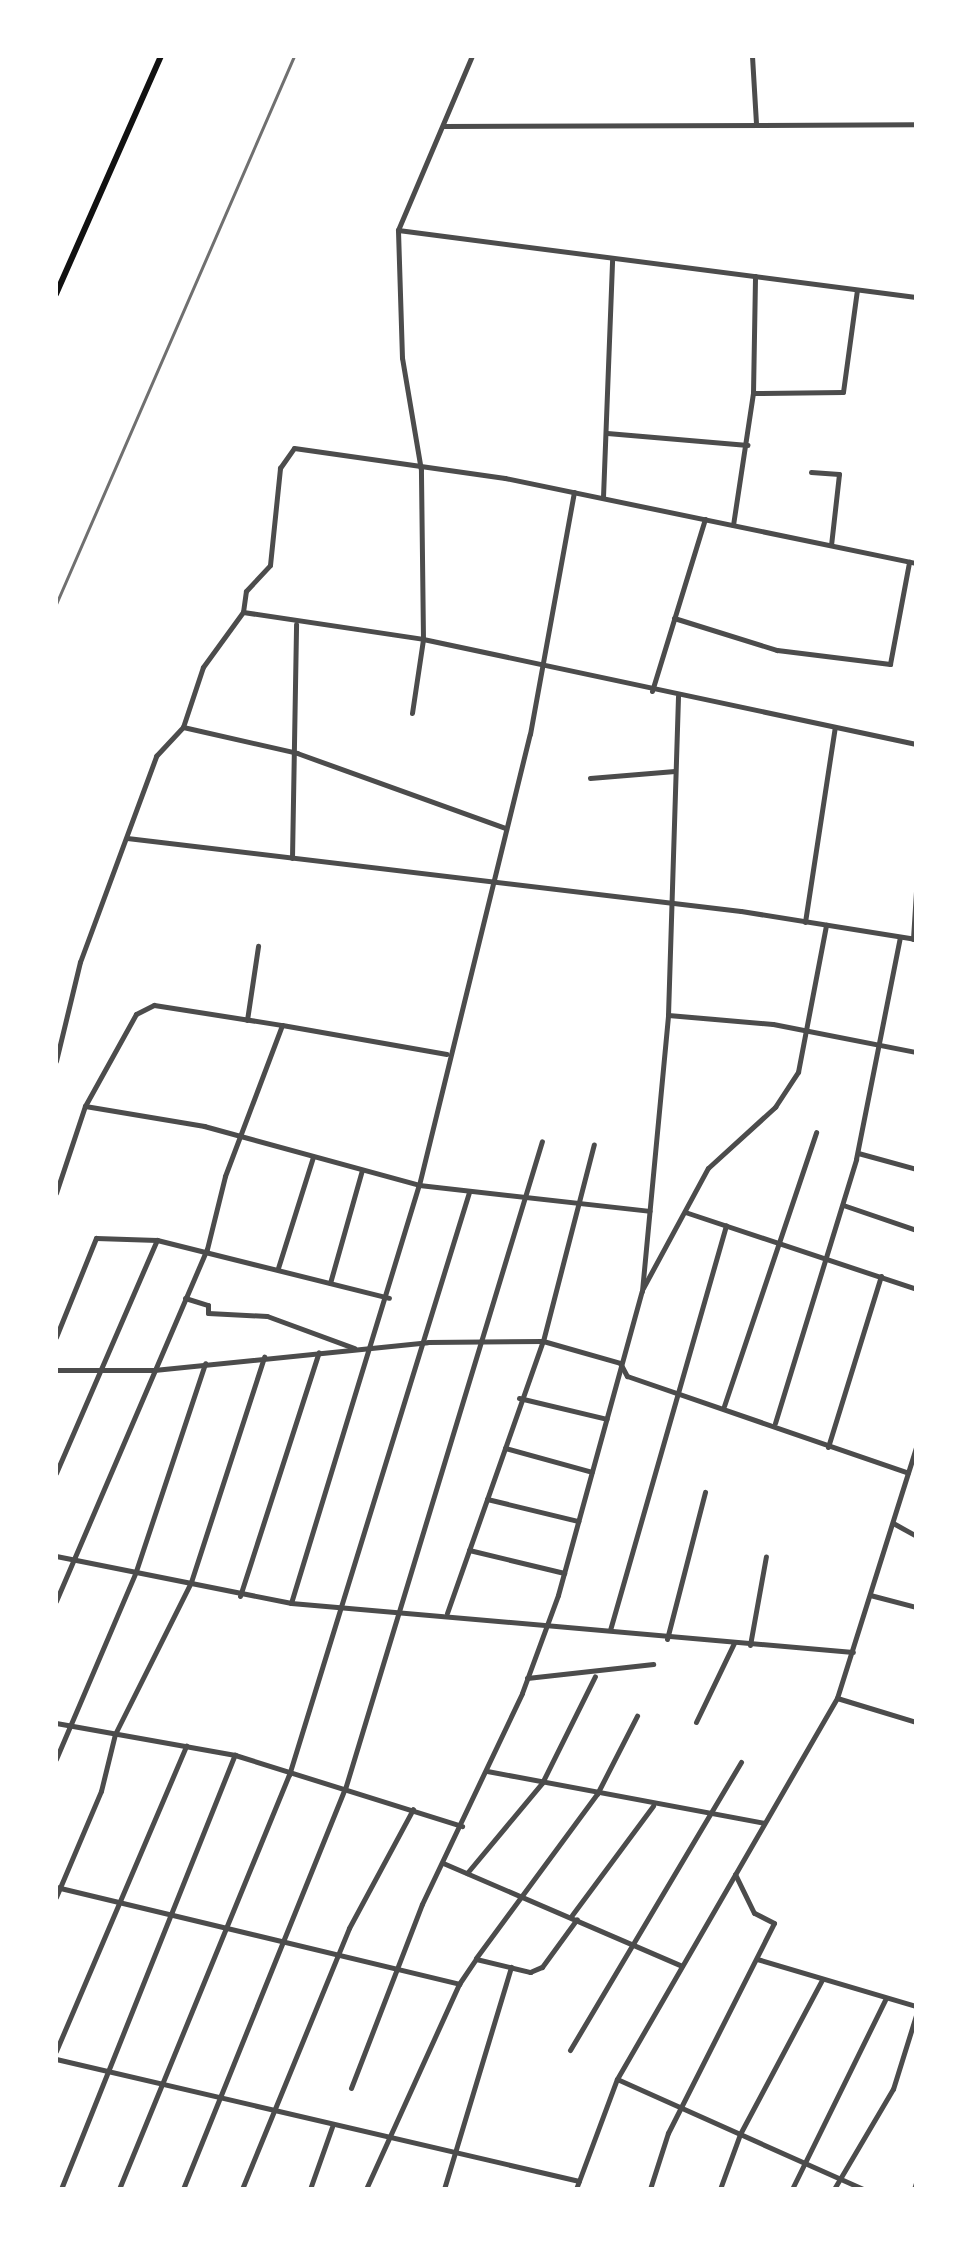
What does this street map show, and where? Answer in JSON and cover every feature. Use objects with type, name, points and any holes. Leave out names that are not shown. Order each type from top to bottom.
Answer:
[{"type":"main road","points":[[56,294],[161,56]]},
{"type":"street","points":[[412,713],[423,639],[421,470],[402,358],[398,230],[472,56]]},
{"type":"street","points":[[752,56],[756,123]]},
{"type":"street","points":[[443,126],[916,124]]},
{"type":"street","points":[[398,230],[916,297]]},
{"type":"street","points":[[603,497],[612,258]]},
{"type":"street","points":[[733,525],[753,393],[755,276]]},
{"type":"street","points":[[753,393],[843,392],[857,290]]},
{"type":"street","points":[[607,433],[747,445]]},
{"type":"street","points":[[56,1061],[80,962],[156,756],[183,727],[203,667],[243,612],[246,591],[270,565],[280,468],[294,448],[603,497],[913,563],[890,664],[777,650],[674,618]]},
{"type":"street","points":[[811,472],[839,474],[831,545]]},
{"type":"street","points":[[291,1603],[389,1298],[419,1185],[446,1054],[505,828],[574,492]]},
{"type":"street","points":[[652,691],[705,519]]},
{"type":"street","points":[[243,612],[296,624],[423,639],[652,691],[916,744]]},
{"type":"street","points":[[292,858],[297,753],[296,624]]},
{"type":"street","points":[[351,2088],[443,1863],[487,1771],[548,1622],[642,1291],[668,1015],[678,696]]},
{"type":"street","points":[[183,727],[297,753],[505,828]]},
{"type":"street","points":[[805,922],[835,727]]},
{"type":"street","points":[[590,778],[675,771]]},
{"type":"street","points":[[127,838],[490,885],[671,903],[914,939],[916,891]]},
{"type":"street","points":[[642,1291],[708,1168],[786,1094],[809,1031],[826,925]]},
{"type":"street","points":[[775,1423],[858,1153],[900,937]]},
{"type":"street","points":[[247,1020],[258,946]]},
{"type":"street","points":[[56,1193],[85,1106],[145,1007],[282,1025],[446,1054]]},
{"type":"street","points":[[668,1015],[809,1031],[916,1052]]},
{"type":"street","points":[[56,1601],[207,1249],[239,1138],[282,1025]]},
{"type":"street","points":[[85,1106],[239,1138],[419,1185],[579,1206],[650,1211]]},
{"type":"street","points":[[724,1406],[816,1132]]},
{"type":"street","points":[[183,2189],[222,2101],[345,1789],[398,1608],[485,1342],[528,1200],[542,1141]]},
{"type":"street","points":[[447,1613],[505,1448],[519,1398],[543,1341],[594,1144]]},
{"type":"street","points":[[858,1153],[916,1169]]},
{"type":"street","points":[[278,1268],[313,1157]]},
{"type":"street","points":[[330,1283],[362,1170]]},
{"type":"street","points":[[119,2189],[289,1775],[428,1342],[469,1192]]},
{"type":"street","points":[[843,1205],[916,1230]]},
{"type":"street","points":[[685,1212],[916,1289]]},
{"type":"street","points":[[610,1630],[675,1391],[726,1225]]},
{"type":"street","points":[[56,1337],[96,1238],[157,1240],[207,1249],[389,1298]]},
{"type":"street","points":[[56,1473],[96,1372],[157,1240]]},
{"type":"street","points":[[828,1447],[881,1276]]},
{"type":"street","points":[[185,1298],[208,1305],[208,1313],[267,1316],[355,1349]]},
{"type":"street","points":[[56,1370],[154,1370],[428,1342],[543,1341],[620,1363],[627,1376],[775,1423],[828,1447],[908,1473]]},
{"type":"street","points":[[240,1596],[319,1352]]},
{"type":"street","points":[[56,1897],[101,1791],[115,1734],[191,1582],[264,1357]]},
{"type":"street","points":[[56,1759],[136,1571],[205,1363]]},
{"type":"street","points":[[519,1398],[607,1419]]},
{"type":"street","points":[[505,1448],[592,1472]]},
{"type":"street","points":[[576,2189],[617,2079],[837,1698],[916,1448]]},
{"type":"street","points":[[667,1639],[705,1492]]},
{"type":"street","points":[[487,1499],[578,1521]]},
{"type":"street","points":[[893,1523],[916,1536]]},
{"type":"street","points":[[469,1550],[564,1573]]},
{"type":"street","points":[[56,1556],[191,1582],[240,1596],[291,1603],[343,1602],[548,1622],[667,1639],[853,1652]]},
{"type":"street","points":[[750,1645],[766,1556]]},
{"type":"street","points":[[870,1595],[916,1607]]},
{"type":"street","points":[[696,1722],[734,1643]]},
{"type":"street","points":[[527,1678],[595,1676],[653,1664]]},
{"type":"street","points":[[467,1873],[542,1783],[595,1676]]},
{"type":"street","points":[[837,1698],[916,1722]]},
{"type":"street","points":[[366,2189],[459,1984],[519,1896],[597,1794],[637,1716]]},
{"type":"street","points":[[56,1723],[235,1755],[289,1775],[413,1809],[462,1826]]},
{"type":"street","points":[[56,2051],[186,1746]]},
{"type":"street","points":[[61,2189],[176,1912],[235,1755]]},
{"type":"street","points":[[570,2050],[628,1942],[705,1814],[741,1762]]},
{"type":"street","points":[[487,1771],[653,1806],[764,1823]]},
{"type":"street","points":[[476,1959],[511,1967],[542,1967],[653,1806]]},
{"type":"street","points":[[242,2189],[339,1950],[413,1809]]},
{"type":"street","points":[[443,1863],[575,1917],[682,1966]]},
{"type":"street","points":[[650,2189],[682,2107],[774,1923],[754,1913],[734,1873]]},
{"type":"street","points":[[58,1887],[286,1937],[400,1965],[459,1984]]},
{"type":"street","points":[[757,1959],[885,2000],[916,2006]]},
{"type":"street","points":[[444,2189],[450,2153],[511,1967]]},
{"type":"street","points":[[720,2189],[740,2134],[822,1980]]},
{"type":"street","points":[[792,2189],[885,2000]]},
{"type":"street","points":[[834,2189],[893,2089],[916,2015]]},
{"type":"street","points":[[56,2059],[275,2114],[579,2181]]},
{"type":"street","points":[[617,2079],[863,2189]]},
{"type":"street","points":[[310,2189],[332,2127]]},
{"type":"street","points":[[914,2189],[916,2183]]},
{"type":"railway","points":[[56,604],[294,56]]}]
